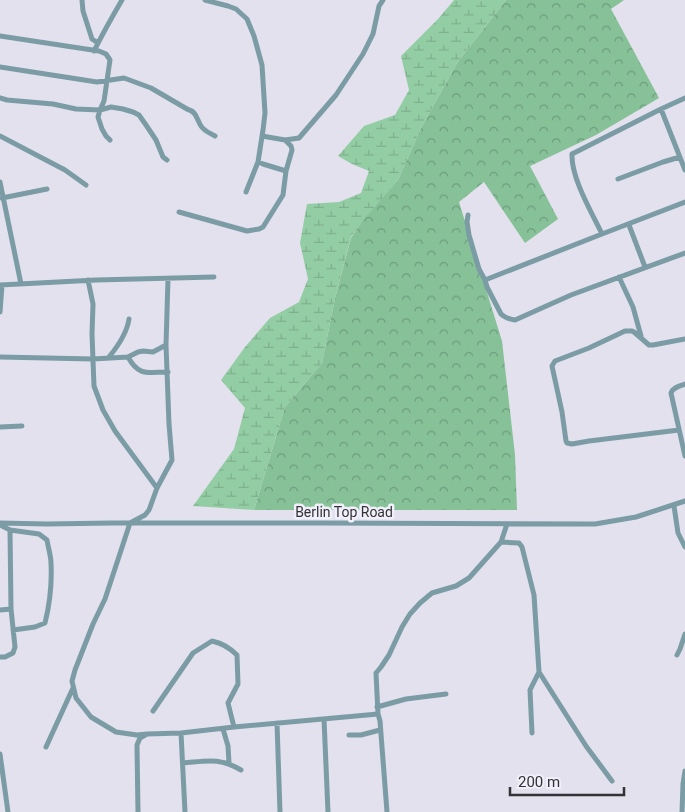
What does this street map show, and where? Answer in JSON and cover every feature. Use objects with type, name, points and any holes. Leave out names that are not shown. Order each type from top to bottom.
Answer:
[{"type":"street","points":[[82,0],[83,11],[92,39],[98,42]]},
{"type":"street","points":[[94,50],[122,0]]},
{"type":"street","points":[[205,0],[236,9],[247,19],[262,65],[264,113],[262,136],[258,162],[246,192]]},
{"type":"street","points":[[262,136],[285,140],[299,138],[336,95],[363,54],[373,34],[382,0]]},
{"type":"street","points":[[0,36],[105,53],[110,60],[99,121],[104,133],[110,140]]},
{"type":"street","points":[[0,67],[97,82],[124,78],[151,88],[193,111],[201,127],[215,136]]},
{"type":"street","points":[[0,98],[53,104],[76,109],[100,110],[111,108],[133,112],[138,115],[156,140],[163,157],[167,160]]},
{"type":"street","points":[[602,234],[583,196],[572,154],[685,98]]},
{"type":"street","points":[[661,109],[685,170]]},
{"type":"street","points":[[0,136],[65,170],[86,185]]},
{"type":"street","points":[[179,212],[247,231],[259,229],[263,226],[283,195],[286,171],[292,150],[285,140]]},
{"type":"street","points":[[618,179],[680,157]]},
{"type":"street","points":[[258,162],[286,171]]},
{"type":"street","points":[[0,182],[21,284]]},
{"type":"street","points":[[2,198],[47,189]]},
{"type":"street","points":[[485,280],[685,202]]},
{"type":"street","points":[[468,215],[469,235],[479,269],[487,287],[501,314],[515,320],[571,295],[685,253]]},
{"type":"street","points":[[629,225],[645,267]]},
{"type":"street","points":[[0,312],[1,285],[88,280],[214,277]]},
{"type":"street","points":[[619,278],[633,307],[641,337]]},
{"type":"street","points":[[168,279],[166,345],[172,460],[158,488],[150,510],[130,523],[105,599],[74,670],[72,681],[76,698],[86,712],[97,721],[116,732],[137,735],[182,733],[378,714]]},
{"type":"street","points":[[88,280],[93,304],[94,386],[103,410],[115,431],[158,488]]},
{"type":"street","points":[[109,357],[118,346],[129,319]]},
{"type":"street","points":[[680,430],[572,444],[566,442],[562,412],[552,366],[553,363],[562,358],[625,331],[632,331],[649,345],[685,339]]},
{"type":"street","points":[[0,357],[93,359],[128,357],[143,351],[153,352],[166,345]]},
{"type":"street","points":[[128,357],[132,364],[143,372],[168,372]]},
{"type":"street","points":[[685,384],[676,387],[671,393],[685,456]]},
{"type":"street","points":[[0,427],[22,426]]},
{"type":"street","name":"Berlin Top Road","points":[[0,524],[595,524],[636,517],[685,501]]},
{"type":"street","points":[[674,506],[678,533],[685,548]]},
{"type":"street","points":[[0,524],[10,530],[39,534],[47,540],[51,562],[51,587],[45,623],[35,627],[13,630]]},
{"type":"street","points":[[387,812],[376,673],[389,655],[410,614],[420,602],[432,593],[456,586],[469,578],[501,542],[507,524]]},
{"type":"street","points":[[0,657],[13,653],[15,646],[11,610],[10,530]]},
{"type":"street","points":[[501,542],[518,543],[523,549],[534,595],[539,672],[586,746],[612,781]]},
{"type":"street","points":[[0,610],[11,610]]},
{"type":"street","points":[[677,655],[685,634]]},
{"type":"street","points":[[153,711],[193,653],[212,640],[224,645],[236,655],[238,684],[228,703],[234,727]]},
{"type":"street","points":[[532,733],[530,690],[539,672]]},
{"type":"street","points":[[46,747],[73,688]]},
{"type":"street","points":[[378,707],[406,699],[446,694]]},
{"type":"street","points":[[324,719],[328,812]]},
{"type":"street","points":[[277,723],[280,812]]},
{"type":"street","points":[[223,729],[228,746],[229,763]]},
{"type":"street","points":[[349,736],[380,730]]},
{"type":"street","points":[[182,733],[185,812]]},
{"type":"street","points":[[138,812],[137,745],[140,738],[147,734]]},
{"type":"street","points":[[0,754],[8,812]]},
{"type":"street","points":[[183,763],[211,760],[229,763],[241,770]]},
{"type":"street","points":[[682,812],[685,771]]},
{"type":"green space","points":[[454,0],[506,0],[457,63],[421,128],[398,180],[351,237],[335,298],[322,363],[285,407],[254,510],[193,506],[234,449],[245,408],[221,380],[245,347],[270,318],[299,302],[308,279],[300,243],[307,204],[339,202],[361,193],[369,171],[338,156],[364,126],[395,115],[409,90],[401,56]]},
{"type":"green space","points":[[506,0],[624,0],[611,9],[659,98],[596,135],[530,166],[558,219],[525,243],[484,182],[459,202],[502,341],[515,455],[517,510],[254,510],[285,407],[322,363],[335,298],[351,238],[364,218],[398,180],[421,128],[457,63]]}]
